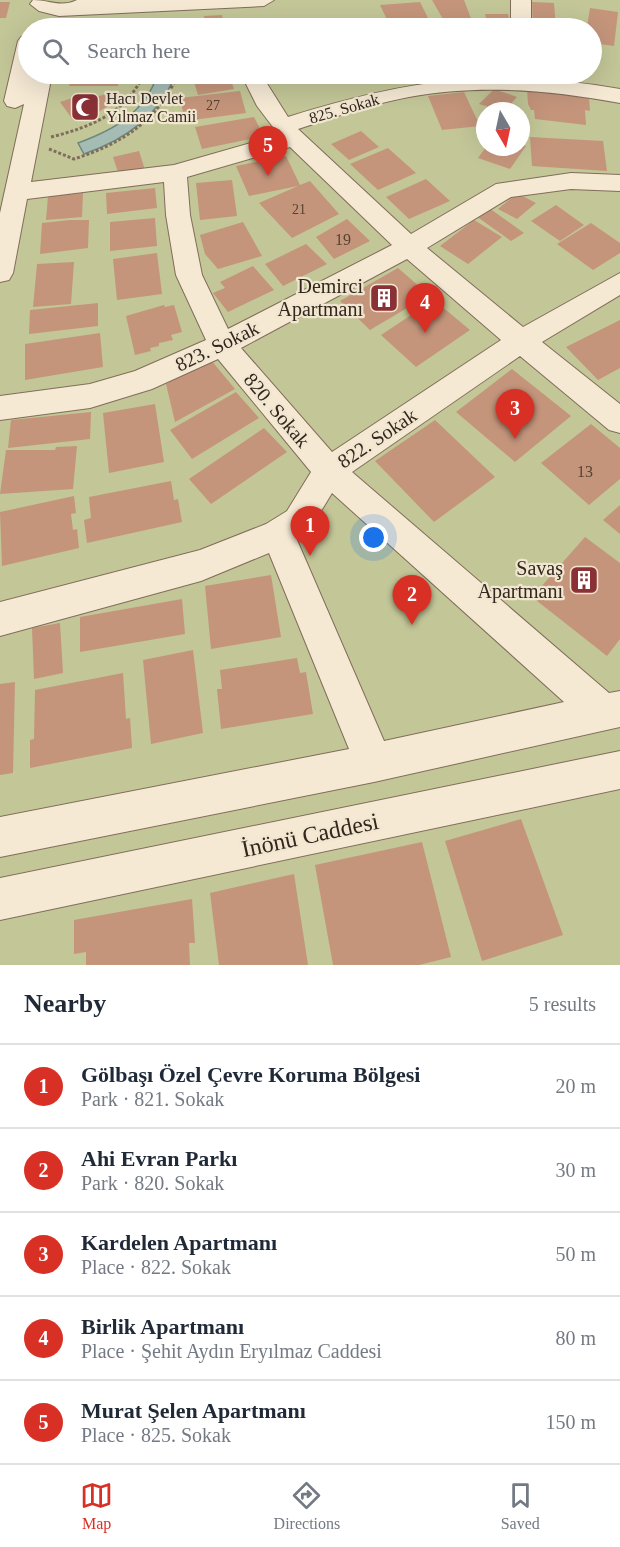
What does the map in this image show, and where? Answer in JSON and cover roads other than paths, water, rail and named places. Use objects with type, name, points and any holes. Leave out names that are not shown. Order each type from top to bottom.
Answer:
[{"type":"street","points":[[158,0],[180,5]]},
{"type":"street","points":[[34,18],[40,2],[49,9],[77,6],[232,7],[264,0]]},
{"type":"street","points":[[521,0],[521,18]]},
{"type":"street","points":[[66,18],[77,6]]},
{"type":"street","points":[[25,143],[27,84]]},
{"type":"street","points":[[0,273],[39,84]]},
{"type":"street","points":[[258,84],[289,132],[408,248],[520,342],[620,421]]},
{"type":"street","name":"825. Sokak","points":[[18,192],[175,173],[382,96],[438,86],[495,84]]},
{"type":"street","name":"825. Sokak","points":[[530,84],[620,96]]},
{"type":"street","name":"820. Sokak","points":[[175,173],[178,215],[189,275],[222,345],[329,471],[612,711]]},
{"type":"street","name":"823. Sokak","points":[[0,408],[58,402],[142,381],[222,345],[408,248],[506,190],[571,181],[620,183]]},
{"type":"street","name":"822. Sokak","points":[[0,619],[201,565],[278,534],[298,521],[329,471],[520,342],[620,283]]},
{"type":"street","points":[[278,534],[374,763]]},
{"type":"street","points":[[0,837],[374,763],[612,711]]},
{"type":"street","name":"İnönü Caddesi","points":[[0,899],[620,770]]},
{"type":"place","name":"Hacı Devlet Yılmaz Camii","points":[[85,107]]},
{"type":"place","name":"Murat Şelen Apartmanı","points":[[268,176]]},
{"type":"place","name":"Demirci Apartmanı","points":[[384,298]]},
{"type":"place","name":"Birlik Apartmanı","points":[[425,333]]},
{"type":"place","name":"Kardelen Apartmanı","points":[[515,439]]},
{"type":"place","name":"Gölbaşı Özel Çevre Koruma Bölgesi","points":[[310,556]]},
{"type":"place","name":"Savaş Apartmanı","points":[[584,580]]},
{"type":"place","name":"Ahi Evran Parkı","points":[[412,625]]}]
